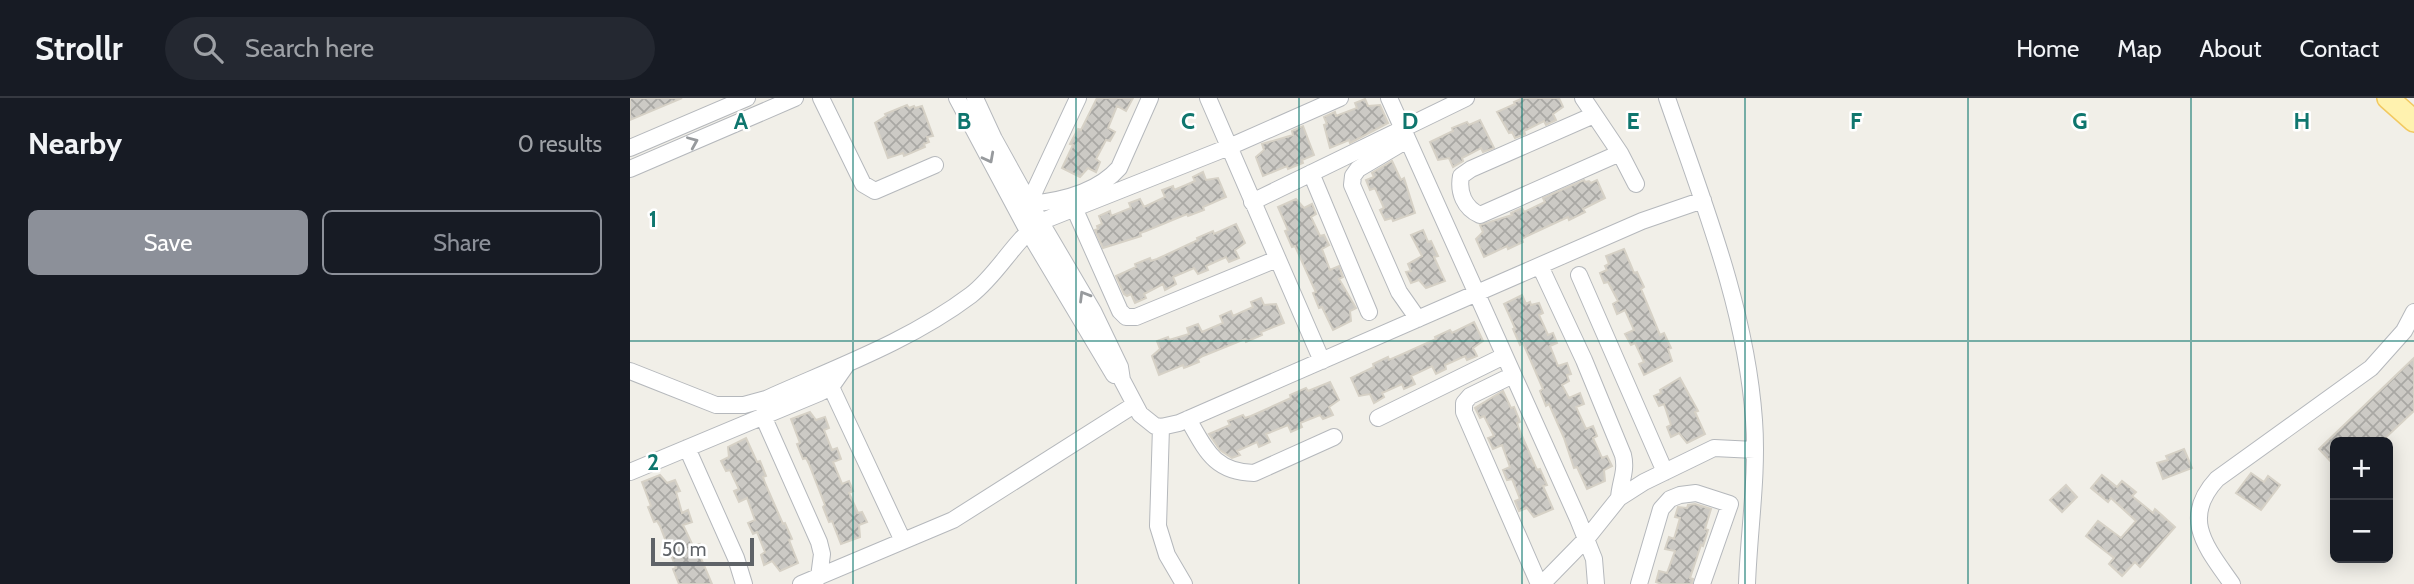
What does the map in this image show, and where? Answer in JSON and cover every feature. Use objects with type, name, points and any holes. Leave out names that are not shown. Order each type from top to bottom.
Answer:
[{"type":"main road","points":[[2388,98],[2414,121]]},
{"type":"street","points":[[630,148],[747,98]]},
{"type":"street","points":[[630,169],[794,98]]},
{"type":"street","points":[[821,98],[863,184],[875,191],[935,165]]},
{"type":"street","points":[[957,98],[1034,226],[1093,311],[1120,367],[1122,380],[1134,405],[1147,421],[1161,427],[1188,419],[1642,222],[1703,200]]},
{"type":"street","points":[[975,98],[1029,204],[1034,226]]},
{"type":"street","points":[[1029,204],[1077,98]]},
{"type":"street","points":[[1029,204],[1064,198],[1093,187],[1113,174],[1119,167],[1150,98]]},
{"type":"street","points":[[1208,98],[1322,361]]},
{"type":"street","points":[[630,371],[699,400],[729,407],[766,399],[892,342],[956,306],[992,275],[1034,226],[1229,147],[1340,98]]},
{"type":"street","points":[[1389,98],[1587,538],[1596,577],[1583,584]]},
{"type":"street","points":[[1418,319],[1398,292],[1352,185],[1353,176],[1358,169],[1405,134],[1466,98]]},
{"type":"street","points":[[1583,98],[1620,153],[1636,184]]},
{"type":"street","points":[[1667,98],[1703,200],[1738,320],[1750,387],[1755,450],[1747,584]]},
{"type":"street","points":[[1594,115],[1471,169],[1461,176],[1459,186],[1465,202],[1472,211],[1480,215],[1620,153]]},
{"type":"street","points":[[1252,202],[1311,173],[1405,134]]},
{"type":"street","points":[[1311,173],[1369,312]]},
{"type":"street","points":[[1075,210],[1120,312],[1126,317],[1136,317],[1277,259]]},
{"type":"street","points":[[1540,266],[1584,360],[1623,455],[1626,468],[1620,481],[1619,498]]},
{"type":"street","points":[[1579,275],[1665,472]]},
{"type":"street","points":[[2232,584],[2200,535],[2199,511],[2208,488],[2371,368],[2404,331],[2414,312]]},
{"type":"street","points":[[1378,418],[1504,356]]},
{"type":"street","points":[[630,472],[831,387],[849,362]]},
{"type":"street","points":[[1513,375],[1470,396],[1464,403],[1464,412],[1541,584],[1587,538],[1619,498],[1644,482],[1714,448],[1755,450]]},
{"type":"street","points":[[831,387],[903,541]]},
{"type":"street","points":[[801,584],[968,511],[1134,405]]},
{"type":"street","points":[[763,416],[819,542],[822,554],[819,576]]},
{"type":"street","points":[[1188,419],[1208,454],[1221,466],[1240,472],[1254,472],[1334,437]]},
{"type":"street","points":[[1161,427],[1158,526],[1167,555],[1184,584]]},
{"type":"street","points":[[687,448],[736,558],[744,584]]},
{"type":"street","points":[[1639,584],[1661,509],[1670,499],[1696,493],[1730,504],[1702,584]]},
{"type":"building","points":[[630,98],[682,98],[630,120]]},
{"type":"building","points":[[1097,98],[1133,98],[1126,111],[1117,106],[1108,128],[1115,132],[1110,141],[1106,140],[1096,159],[1100,162],[1096,172],[1088,168],[1080,177],[1062,168],[1073,145],[1070,144],[1078,129],[1081,130]]},
{"type":"building","points":[[1523,98],[1559,98],[1563,107],[1553,114],[1556,120],[1546,125],[1544,121],[1515,138],[1497,112]]},
{"type":"building","points":[[1365,99],[1368,106],[1380,105],[1388,123],[1350,143],[1349,140],[1330,148],[1324,117],[1335,112],[1336,116],[1357,108],[1355,103]]},
{"type":"building","points":[[907,105],[909,108],[922,106],[933,136],[927,137],[929,142],[924,144],[925,147],[904,156],[903,153],[888,158],[875,123],[886,116],[885,114]]},
{"type":"building","points":[[1480,120],[1494,148],[1483,152],[1481,148],[1462,158],[1463,161],[1453,167],[1449,158],[1438,160],[1430,142],[1453,131],[1452,128]]},
{"type":"building","points":[[1303,126],[1314,155],[1302,160],[1303,163],[1263,176],[1256,157],[1264,150],[1262,144],[1293,135],[1292,131]]},
{"type":"building","points":[[1392,161],[1401,180],[1404,178],[1415,213],[1393,221],[1392,218],[1385,220],[1380,210],[1384,208],[1375,188],[1370,190],[1366,180],[1374,177],[1372,173]]},
{"type":"building","points":[[1203,172],[1206,180],[1218,178],[1226,197],[1203,207],[1204,210],[1188,216],[1187,214],[1140,233],[1141,236],[1103,248],[1095,230],[1102,224],[1099,216],[1110,211],[1111,216],[1131,208],[1129,203],[1140,199],[1144,207],[1165,197],[1162,190],[1173,186],[1174,190],[1186,185],[1195,181],[1193,177]]},
{"type":"building","points":[[1584,180],[1591,183],[1597,180],[1605,198],[1569,220],[1568,217],[1527,236],[1522,239],[1523,242],[1484,257],[1476,239],[1483,232],[1480,225],[1512,215],[1511,213],[1522,208],[1524,212],[1545,202],[1543,198]]},
{"type":"building","points":[[1296,199],[1304,208],[1312,204],[1316,214],[1311,217],[1320,236],[1324,235],[1329,245],[1322,249],[1330,270],[1339,266],[1343,277],[1339,279],[1356,308],[1350,311],[1351,321],[1333,330],[1322,307],[1319,308],[1313,293],[1316,292],[1295,246],[1292,247],[1278,207]]},
{"type":"building","points":[[1236,224],[1245,243],[1235,250],[1239,258],[1229,262],[1226,257],[1206,266],[1208,270],[1198,274],[1194,268],[1173,277],[1176,284],[1165,290],[1163,284],[1144,294],[1146,298],[1135,303],[1131,294],[1124,294],[1116,276],[1136,267],[1135,264],[1150,258],[1151,261],[1157,259],[1198,240],[1197,238]]},
{"type":"building","points":[[1423,230],[1438,256],[1434,257],[1445,281],[1426,288],[1419,280],[1411,283],[1406,272],[1411,271],[1408,264],[1422,256],[1411,235]]},
{"type":"building","points":[[1624,249],[1634,273],[1637,272],[1644,287],[1641,289],[1660,335],[1664,333],[1671,348],[1668,349],[1672,361],[1644,375],[1639,364],[1644,362],[1635,343],[1631,345],[1625,334],[1634,330],[1625,310],[1617,314],[1613,304],[1618,301],[1600,273],[1607,270],[1605,266],[1609,264],[1606,256]]},
{"type":"building","points":[[1522,295],[1526,304],[1539,303],[1543,313],[1539,315],[1548,335],[1553,333],[1557,343],[1550,346],[1558,366],[1567,363],[1571,374],[1567,375],[1569,381],[1562,385],[1569,398],[1580,393],[1584,404],[1576,407],[1586,429],[1593,426],[1597,436],[1593,438],[1602,458],[1607,456],[1612,466],[1604,470],[1605,481],[1587,489],[1577,467],[1574,468],[1549,404],[1546,406],[1540,391],[1543,389],[1523,343],[1520,345],[1504,304]]},
{"type":"building","points":[[1261,298],[1264,305],[1276,304],[1284,323],[1261,332],[1262,335],[1246,342],[1245,339],[1203,356],[1198,359],[1199,362],[1159,375],[1152,356],[1160,349],[1157,341],[1189,334],[1187,328],[1198,324],[1202,332],[1223,323],[1220,316],[1231,311],[1233,316],[1253,307],[1251,302]]},
{"type":"building","points":[[1474,322],[1483,341],[1473,348],[1477,356],[1467,360],[1465,356],[1445,365],[1446,369],[1436,374],[1432,366],[1411,376],[1415,384],[1404,389],[1402,384],[1382,393],[1384,397],[1374,403],[1370,394],[1359,396],[1351,378],[1388,357],[1389,360],[1450,330],[1452,333]]},
{"type":"building","points":[[2414,358],[2414,411],[2386,437],[2332,437]]},
{"type":"building","points":[[1680,378],[1698,411],[1695,412],[1705,434],[1687,443],[1679,433],[1671,437],[1667,427],[1671,425],[1664,404],[1659,406],[1654,396]]},
{"type":"building","points":[[1330,382],[1339,400],[1329,407],[1333,415],[1323,419],[1320,415],[1300,423],[1302,427],[1291,432],[1288,425],[1266,434],[1270,442],[1259,447],[1257,442],[1237,451],[1240,455],[1232,458],[1220,450],[1209,434],[1230,425],[1228,421],[1243,415],[1245,418],[1251,416],[1291,398],[1290,395],[1306,388],[1308,391]]},
{"type":"building","points":[[1503,391],[1511,408],[1514,407],[1520,422],[1517,423],[1519,429],[1537,470],[1540,469],[1547,485],[1543,486],[1553,509],[1534,517],[1527,508],[1519,511],[1515,501],[1520,499],[1512,479],[1507,480],[1503,470],[1510,467],[1502,445],[1493,449],[1488,438],[1494,436],[1484,416],[1480,418],[1475,408]]},
{"type":"building","points":[[810,412],[816,420],[825,417],[829,428],[824,430],[832,450],[837,448],[841,459],[833,462],[842,484],[849,481],[853,491],[849,493],[858,513],[862,512],[867,522],[859,525],[860,537],[841,544],[823,507],[825,505],[809,464],[806,458],[803,459],[797,444],[800,443],[791,419]]},
{"type":"building","points":[[746,438],[757,462],[760,461],[766,476],[763,477],[765,483],[792,539],[789,540],[798,563],[780,571],[772,561],[764,565],[761,555],[765,552],[757,532],[753,534],[748,523],[755,520],[747,498],[739,502],[734,491],[739,489],[730,470],[726,471],[721,461],[729,457],[728,447]]},
{"type":"building","points":[[2330,438],[2330,461],[2319,449]]},
{"type":"building","points":[[2184,449],[2192,468],[2163,479],[2157,463],[2168,460],[2166,456]]},
{"type":"building","points":[[2251,473],[2264,482],[2268,476],[2280,485],[2261,510],[2236,493]]},
{"type":"building","points":[[660,475],[667,483],[675,480],[680,491],[676,492],[682,513],[688,510],[692,522],[683,525],[693,546],[700,544],[704,554],[700,556],[712,584],[679,584],[673,569],[676,568],[660,526],[657,521],[654,522],[648,507],[651,506],[642,482]]},
{"type":"building","points":[[2102,475],[2117,487],[2122,481],[2136,492],[2132,496],[2153,513],[2155,509],[2175,527],[2140,567],[2135,562],[2122,576],[2109,564],[2114,558],[2086,536],[2098,521],[2121,538],[2136,521],[2111,498],[2108,502],[2091,488]]},
{"type":"building","points":[[2066,485],[2077,497],[2062,512],[2050,500]]},
{"type":"building","points":[[1695,504],[1711,509],[1705,529],[1708,530],[1690,578],[1693,579],[1692,584],[1656,582],[1659,571],[1667,573],[1675,551],[1665,549],[1669,537],[1674,539],[1680,518],[1675,517],[1678,507],[1687,508],[1688,505]]}]
